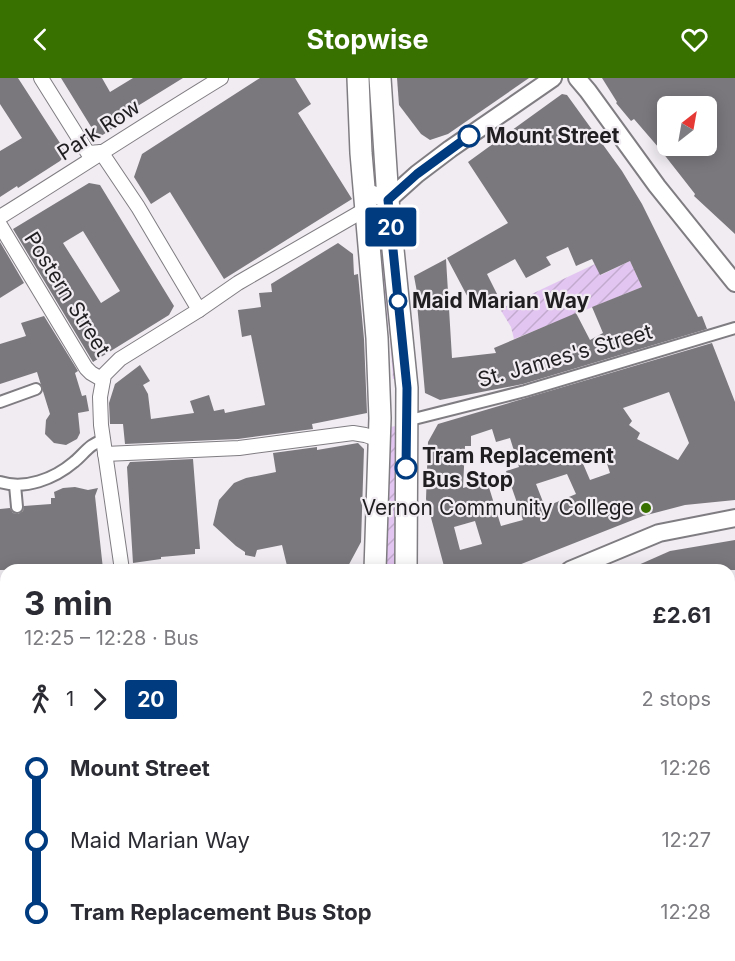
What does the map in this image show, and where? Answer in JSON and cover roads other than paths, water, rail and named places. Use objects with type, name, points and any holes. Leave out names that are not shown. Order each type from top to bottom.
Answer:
[{"type":"main road","points":[[358,78],[361,153],[376,338],[380,440],[375,564]]},
{"type":"main road","points":[[380,78],[389,208],[407,388],[406,564]]},
{"type":"street","points":[[41,78],[88,153],[101,152],[138,207],[199,310]]},
{"type":"street","name":"Park Row","points":[[0,217],[221,78]]},
{"type":"street","points":[[121,564],[99,408],[104,375],[120,360],[366,200],[389,208],[417,174],[553,78]]},
{"type":"street","points":[[578,79],[663,194],[735,283]]},
{"type":"street","name":"Postern Street","points":[[0,225],[86,368],[91,374],[103,380]]},
{"type":"street","name":"St. James's Street","points":[[406,421],[514,394],[735,328]]},
{"type":"street","points":[[0,402],[36,388]]},
{"type":"street","points":[[0,482],[15,485],[39,482],[74,463],[97,442],[105,447],[240,448],[353,433],[380,440]]},
{"type":"street","points":[[15,485],[17,507]]},
{"type":"street","points":[[584,564],[659,533],[730,520]]},
{"type":"place","name":"Mount Street","points":[[469,136]]},
{"type":"place","name":"Maid Marian Way","points":[[398,301]]},
{"type":"place","name":"Tram Replacement Bus Stop","points":[[406,468]]},
{"type":"place","name":"Vernon Community College","points":[[646,508]]}]
